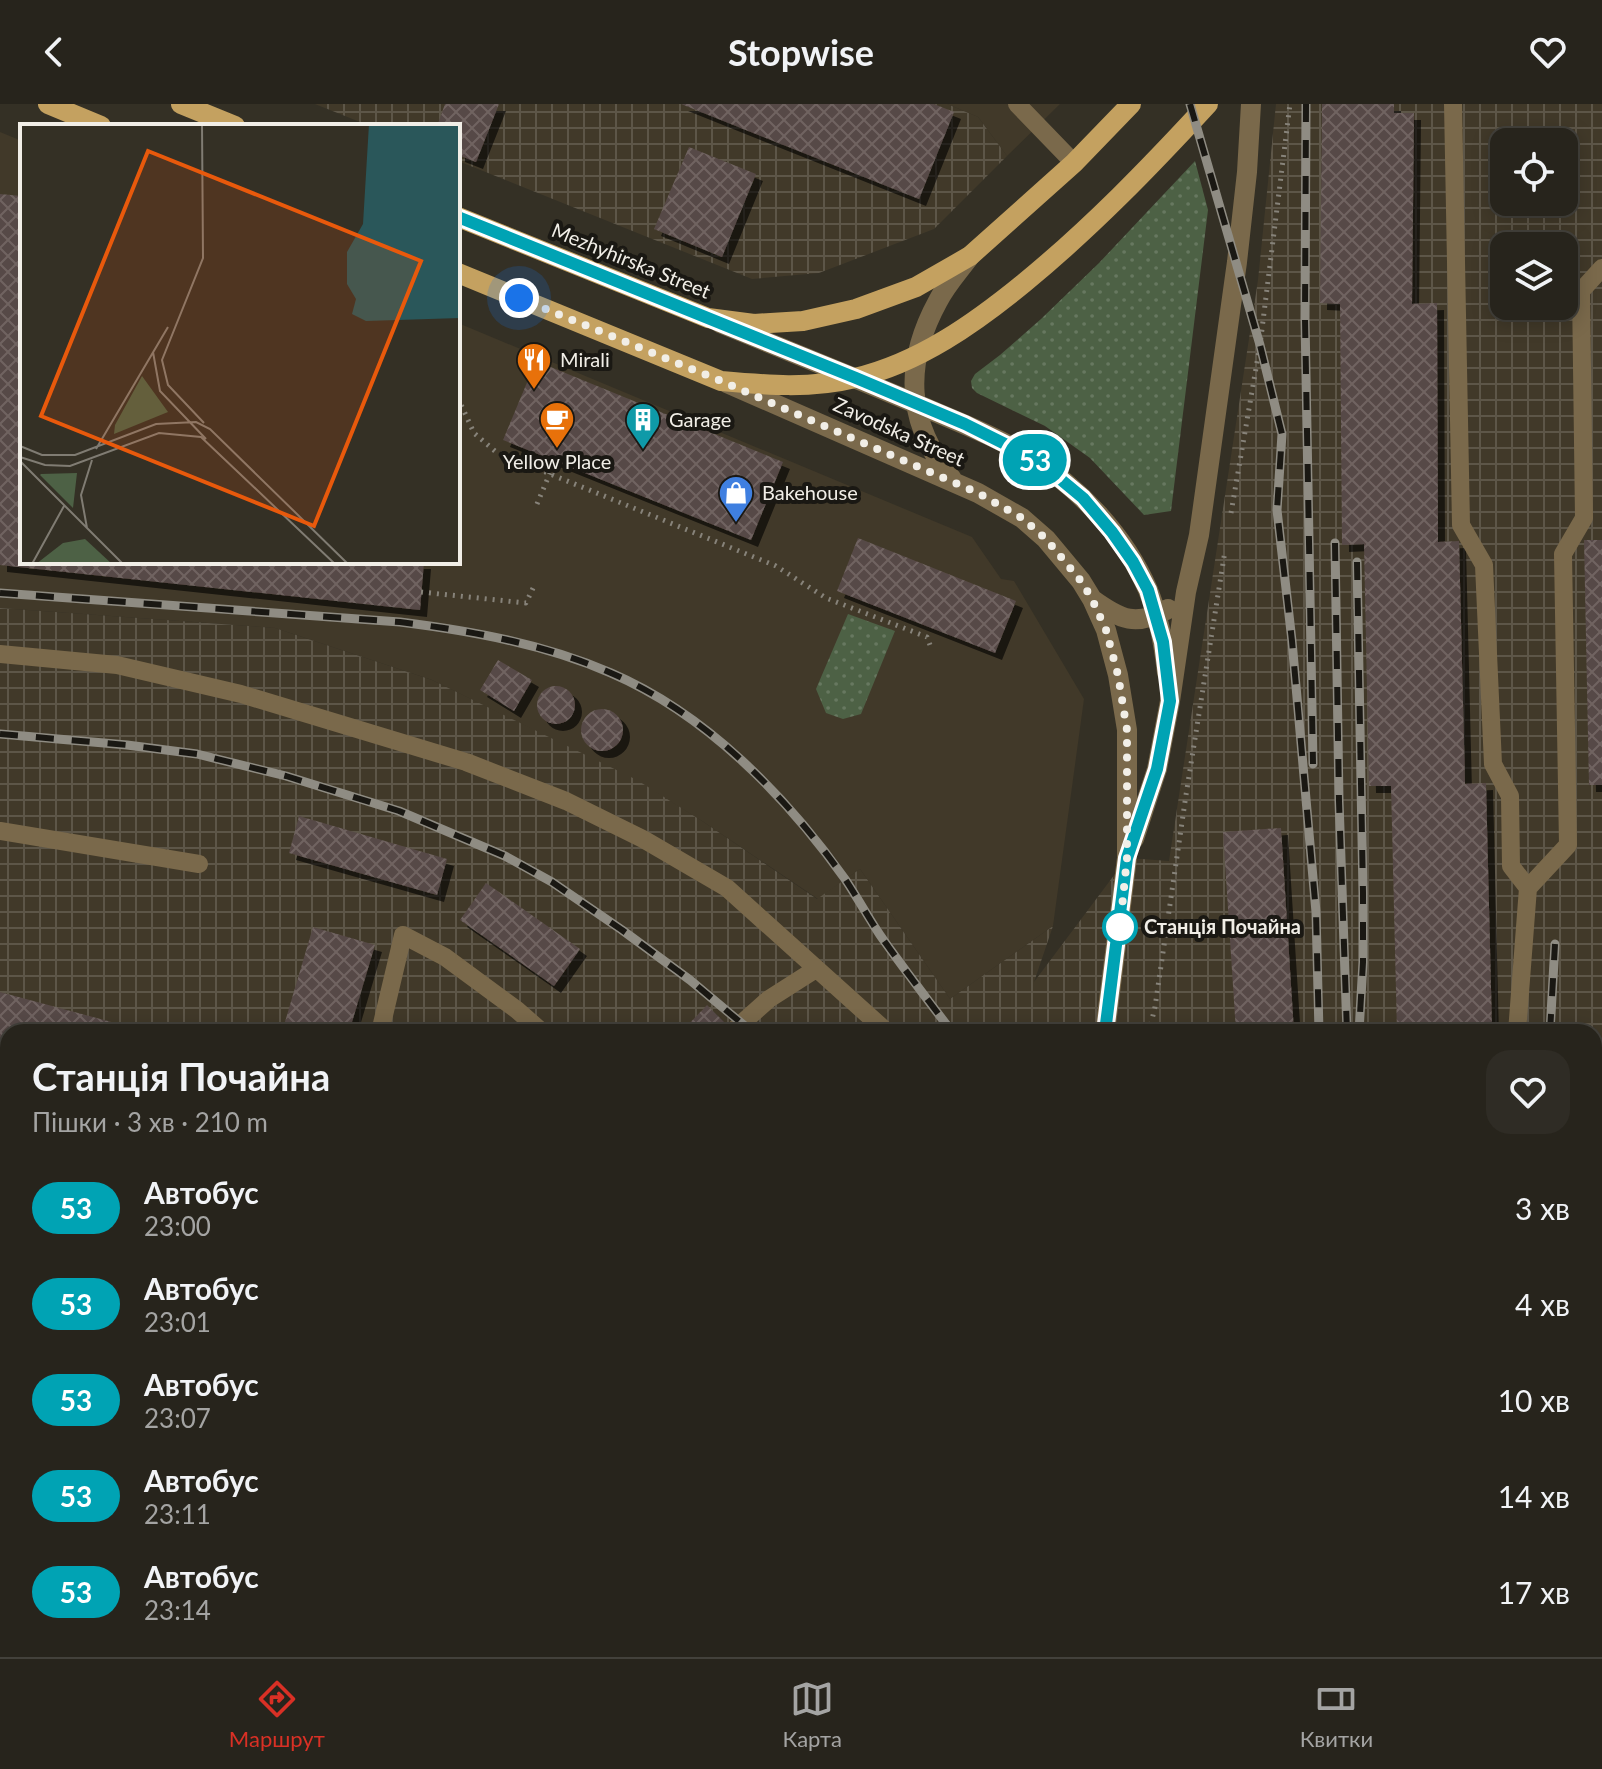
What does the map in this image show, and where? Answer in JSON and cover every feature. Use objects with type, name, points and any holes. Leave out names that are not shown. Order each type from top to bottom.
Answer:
[{"type":"main road","points":[[48,104],[96,124]]},
{"type":"main road","points":[[181,104],[230,124]]},
{"type":"main road","points":[[970,256],[1074,163],[1131,104]]},
{"type":"main road","points":[[460,274],[721,381],[808,386],[856,378],[916,356],[956,334],[1004,300],[1110,207],[1208,104]]},
{"type":"main road","name":"Mezhyhirska Street","points":[[460,218],[708,318],[754,324],[803,321],[856,309],[916,287],[970,256]]},
{"type":"street","name":"Zavodska Street","points":[[1127,858],[1157,769],[1186,592],[1199,535],[1237,262],[1251,104]]},
{"type":"street","points":[[955,483],[937,461],[927,441],[913,380],[922,334],[939,299],[970,256]]},
{"type":"street","name":"Zavodska Street","points":[[708,318],[965,424],[1025,454],[1053,473],[1083,498],[1133,562],[1148,590],[1163,642],[1170,701]]},
{"type":"street","name":"Zavodska Street","points":[[721,381],[978,493],[1022,518],[1046,539],[1092,599],[1106,630],[1118,675],[1127,730],[1127,858],[1106,1024]]},
{"type":"street","points":[[1092,599],[1114,615],[1137,620],[1168,609],[1186,592]]},
{"type":"lane","points":[[1017,104],[1074,163]]},
{"type":"lane","points":[[1453,104],[1461,525],[1484,565],[1493,764],[1510,796],[1511,866],[1528,888]]},
{"type":"lane","points":[[1518,1024],[1528,888],[1568,845],[1563,554],[1584,518],[1581,291],[1602,268]]},
{"type":"lane","points":[[0,654],[117,665],[241,694],[466,762],[566,801],[643,839],[727,888],[878,1024]]},
{"type":"lane","points":[[0,831],[199,864]]},
{"type":"lane","points":[[382,1024],[403,935],[445,957],[533,1024]]},
{"type":"lane","points":[[741,1024],[769,999],[816,969]]},
{"type":"path","points":[[1229,525],[1260,345],[1290,104]]},
{"type":"path","points":[[460,402],[474,433],[496,452],[776,566],[826,598],[927,637],[930,645]]},
{"type":"path","points":[[537,504],[550,473]]},
{"type":"path","points":[[1151,1024],[1227,540]]},
{"type":"path","points":[[421,592],[526,603],[535,584]]},
{"type":"shaded area","points":[[315,104],[947,104],[978,117],[1007,156],[934,229],[819,273],[752,279],[460,162],[460,124],[365,124]]},
{"type":"shaded area","points":[[947,104],[1060,104],[1007,156],[978,117]]},
{"type":"shaded area","points":[[1276,104],[1602,104],[1602,1024],[0,1024],[0,608],[275,628],[432,680],[637,780],[817,899],[860,869],[950,999],[1053,926],[1034,982],[1127,858],[1169,861],[1258,280]]},
{"type":"shaded area","points":[[0,132],[20,140],[20,564],[460,564],[460,324],[972,537],[1001,579],[1014,581],[1084,699],[1053,926],[950,999],[860,869],[818,899],[637,781],[432,680],[275,628],[0,608]]},
{"type":"green space","points":[[1195,161],[1208,210],[1171,511],[1144,515],[1090,458],[1045,426],[977,393],[971,381],[975,374],[1041,319],[1099,263]]},
{"type":"green space","points":[[848,614],[895,631],[861,714],[843,719],[826,713],[816,689]]},
{"type":"building","points":[[445,104],[499,104],[476,162],[460,156],[460,124],[438,124]]},
{"type":"building","points":[[681,104],[934,104],[954,112],[919,199]]},
{"type":"building","points":[[1322,104],[1394,104],[1394,113],[1414,113],[1412,304],[1437,303],[1438,542],[1459,541],[1465,784],[1486,783],[1492,1024],[1397,1024],[1391,786],[1369,786],[1364,544],[1342,545],[1340,304],[1320,303]]},
{"type":"building","points":[[689,147],[756,174],[722,257],[654,229]]},
{"type":"building","points":[[0,194],[20,196],[20,564],[424,564],[420,610],[0,565]]},
{"type":"building","name":"Garage","points":[[536,361],[783,462],[751,540],[503,440]]},
{"type":"building","points":[[858,538],[1016,601],[995,653],[837,591]]},
{"type":"building","points":[[1584,540],[1602,540],[1602,785],[1589,785]]},
{"type":"building","points":[[498,660],[532,680],[514,711],[480,690]]},
{"type":"building","points":[[556,686],[569,692],[575,705],[569,718],[556,724],[543,718],[537,705],[543,692]]},
{"type":"building","points":[[602,709],[617,715],[623,730],[617,745],[602,751],[587,745],[581,730],[587,715]]},
{"type":"building","points":[[299,816],[447,859],[437,895],[289,853]]},
{"type":"building","points":[[1281,828],[1293,1024],[1235,1024],[1223,832]]},
{"type":"building","points":[[486,883],[580,949],[554,986],[460,920]]},
{"type":"building","points":[[313,927],[375,945],[351,1024],[284,1024]]},
{"type":"building","points":[[0,992],[119,1024],[0,1024]]},
{"type":"building","points":[[707,1005],[726,1024],[689,1024]]},
{"type":"railway","points":[[1190,104],[1260,345],[1282,434],[1277,510],[1316,912],[1319,1024]]},
{"type":"railway","points":[[1306,104],[1305,319],[1313,764]]},
{"type":"railway","points":[[1335,543],[1347,1024]]},
{"type":"railway","points":[[1357,562],[1363,893],[1359,1024]]},
{"type":"railway","points":[[0,593],[400,622],[507,640],[560,654],[611,673],[646,690],[711,734],[770,788],[822,848],[880,935],[946,1024]]},
{"type":"railway","points":[[0,734],[197,754],[286,776],[399,811],[505,856],[552,882],[690,980],[742,1024]]},
{"type":"railway","points":[[1550,1024],[1555,944]]},
{"type":"bus line","name":"53","points":[[460,218],[965,424],[1025,454],[1053,473],[1083,498],[1112,532],[1148,590],[1163,642],[1170,701],[1157,769],[1127,858],[1106,1024]]},
{"type":"place","name":"Mirali","points":[[534,391]]},
{"type":"place","name":"Yellow Place","points":[[557,450]]},
{"type":"place","name":"Garage","points":[[643,451]]},
{"type":"place","name":"Bakehouse","points":[[736,524]]},
{"type":"place","name":"Станція Почайна","points":[[1120,927]]},
{"type":"route","points":[[519,298],[721,381],[978,493],[1022,518],[1046,539],[1092,599],[1106,630],[1118,675],[1127,730],[1127,858],[1120,927]]}]
